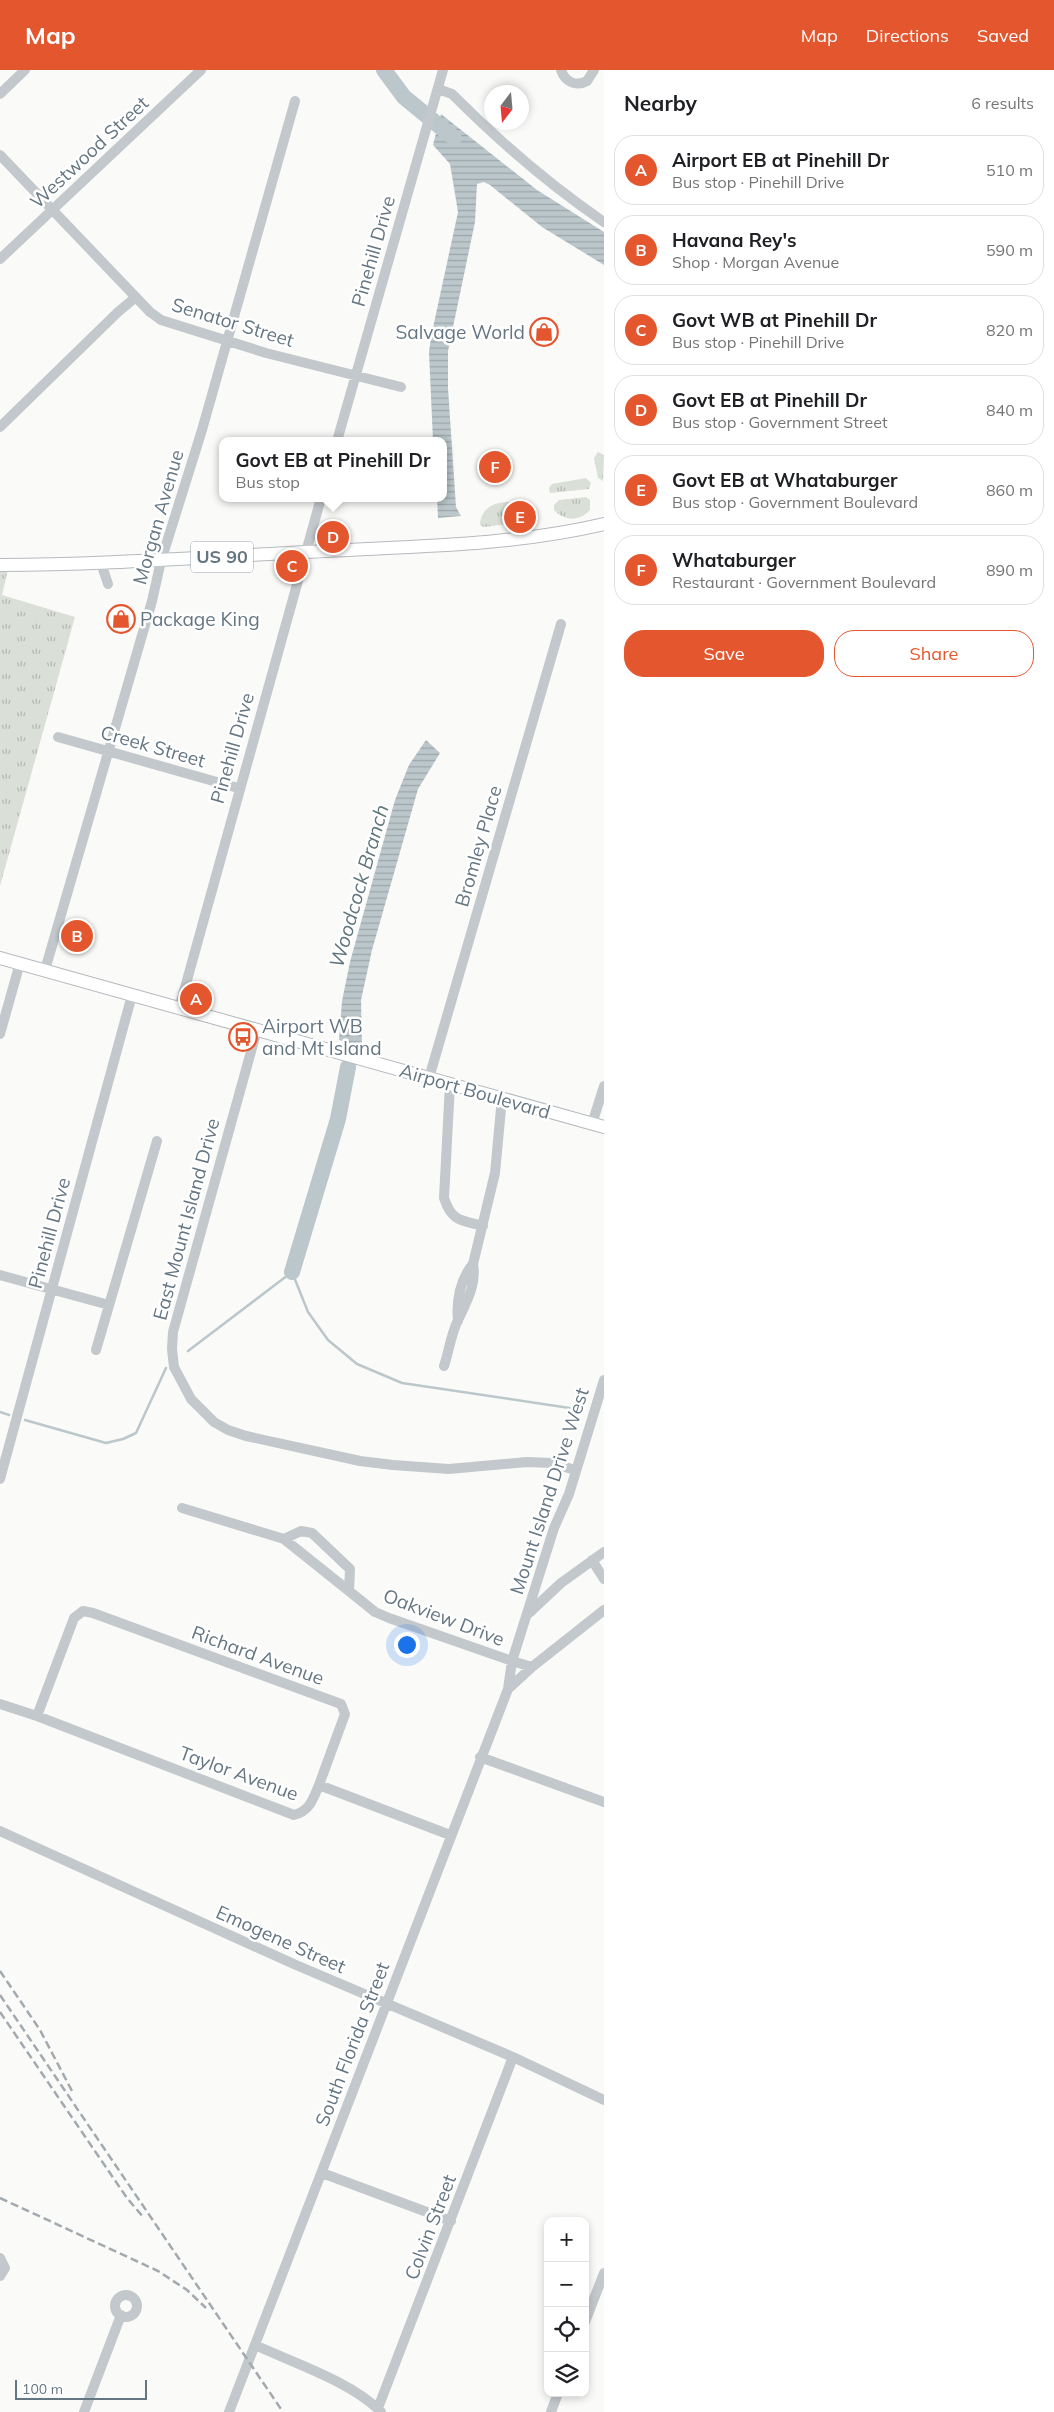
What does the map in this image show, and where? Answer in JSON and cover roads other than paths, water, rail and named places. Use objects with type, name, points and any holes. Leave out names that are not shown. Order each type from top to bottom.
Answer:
[{"type":"main road","name":"US 90","points":[[0,566],[161,561],[443,546],[490,542],[604,524]]},
{"type":"main road","name":"Airport Boulevard","points":[[0,958],[598,1125]]},
{"type":"street","points":[[0,94],[25,70]]},
{"type":"street","name":"Westwood Street","points":[[0,259],[201,70]]},
{"type":"street","name":"Pinehill Drive","points":[[338,437],[443,70]]},
{"type":"street","points":[[561,70],[566,80],[577,84],[587,81],[594,70]]},
{"type":"street","points":[[438,89],[452,94],[518,157],[565,196],[604,222]]},
{"type":"street","name":"Morgan Avenue","points":[[45,970],[152,602],[161,561],[202,430],[295,101]]},
{"type":"street","name":"Senator Street","points":[[0,155],[136,297],[161,320],[226,340],[401,386]]},
{"type":"street","points":[[0,427],[118,312],[136,297]]},
{"type":"street","name":"Pinehill Drive","points":[[179,1009],[238,788],[320,502]]},
{"type":"street","points":[[101,563],[108,584]]},
{"type":"street","name":"Bromley Place","points":[[429,1078],[561,624]]},
{"type":"street","name":"Creek Street","points":[[58,736],[238,788]]},
{"type":"street","points":[[0,1034],[20,963]]},
{"type":"street","name":"Pinehill Drive","points":[[0,1479],[132,995]]},
{"type":"street","name":"East Mount Island Drive","points":[[257,1030],[173,1332],[172,1349],[177,1376],[191,1399],[202,1412],[228,1430],[246,1436],[360,1460],[449,1469],[527,1462],[552,1463],[576,1470]]},
{"type":"street","points":[[450,1084],[444,1198],[454,1219],[483,1226]]},
{"type":"street","points":[[598,1125],[604,1086]]},
{"type":"street","points":[[444,1366],[458,1320],[465,1309],[475,1273],[473,1264],[495,1173],[502,1098]]},
{"type":"street","points":[[96,1350],[157,1141]]},
{"type":"street","points":[[0,1275],[109,1305]]},
{"type":"street","name":"Mount Island Drive West","points":[[528,1613],[554,1528],[568,1494],[604,1380]]},
{"type":"street","name":"Oakview Drive","points":[[182,1508],[284,1539],[375,1612],[512,1662],[532,1667]]},
{"type":"street","points":[[284,1539],[301,1531],[312,1533],[350,1569],[349,1591]]},
{"type":"street","name":"South Florida Street","points":[[229,2412],[480,1757],[508,1689],[512,1662],[528,1613],[561,1583],[604,1552]]},
{"type":"street","points":[[592,1560],[604,1579]]},
{"type":"street","name":"South Florida Street","points":[[508,1689],[532,1667],[604,1610]]},
{"type":"street","name":"Richard Avenue","points":[[37,1716],[74,1618],[83,1611],[93,1612],[341,1704],[345,1714],[319,1785]]},
{"type":"street","name":"Taylor Avenue","points":[[0,1704],[37,1716],[294,1815],[304,1813],[310,1805],[319,1785],[450,1835]]},
{"type":"street","points":[[480,1757],[604,1802]]},
{"type":"street","name":"Emogene Street","points":[[0,1831],[386,2004],[513,2057],[604,2100]]},
{"type":"street","name":"Colvin Street","points":[[380,2410],[513,2057]]},
{"type":"street","points":[[322,2173],[451,2221]]},
{"type":"street","points":[[0,2258],[5,2268],[0,2276]]},
{"type":"street","points":[[589,2311],[604,2272]]},
{"type":"street","points":[[84,2412],[121,2315]]},
{"type":"street","points":[[255,2345],[350,2389],[368,2399],[380,2410]]},
{"type":"street","points":[[551,2412],[557,2397]]},
{"type":"waterway","points":[[384,70],[404,97],[454,138]]},
{"type":"waterway","name":"Woodcock Branch","points":[[292,1272],[338,1119],[348,1067]]},
{"type":"waterway","points":[[188,1351],[292,1272],[308,1312],[328,1340],[357,1364],[402,1383],[583,1410]]},
{"type":"waterway","points":[[25,1420],[106,1443],[123,1439],[136,1433],[166,1368]]},
{"type":"waterway","points":[[0,1412],[9,1415]]},
{"type":"railway","points":[[0,1971],[40,2030],[72,2091]]},
{"type":"railway","points":[[0,1995],[283,2412]]},
{"type":"railway","points":[[0,2012],[127,2198],[144,2218]]},
{"type":"railway","points":[[0,2198],[158,2271],[187,2290],[206,2308]]},
{"type":"place","name":"Salvage World","points":[[544,332]]},
{"type":"place","name":"Whataburger","points":[[495,467]]},
{"type":"place","name":"Govt EB at Whataburger","points":[[520,517]]},
{"type":"place","name":"Govt EB at Pinehill Dr","points":[[333,537]]},
{"type":"place","name":"Govt WB at Pinehill Dr","points":[[292,566]]},
{"type":"place","name":"Package King","points":[[121,619]]},
{"type":"place","name":"Havana Rey's","points":[[77,936]]},
{"type":"place","name":"Airport EB at Pinehill Dr","points":[[196,999]]},
{"type":"place","name":"Airport WB and Mt Island","points":[[243,1037]]}]
